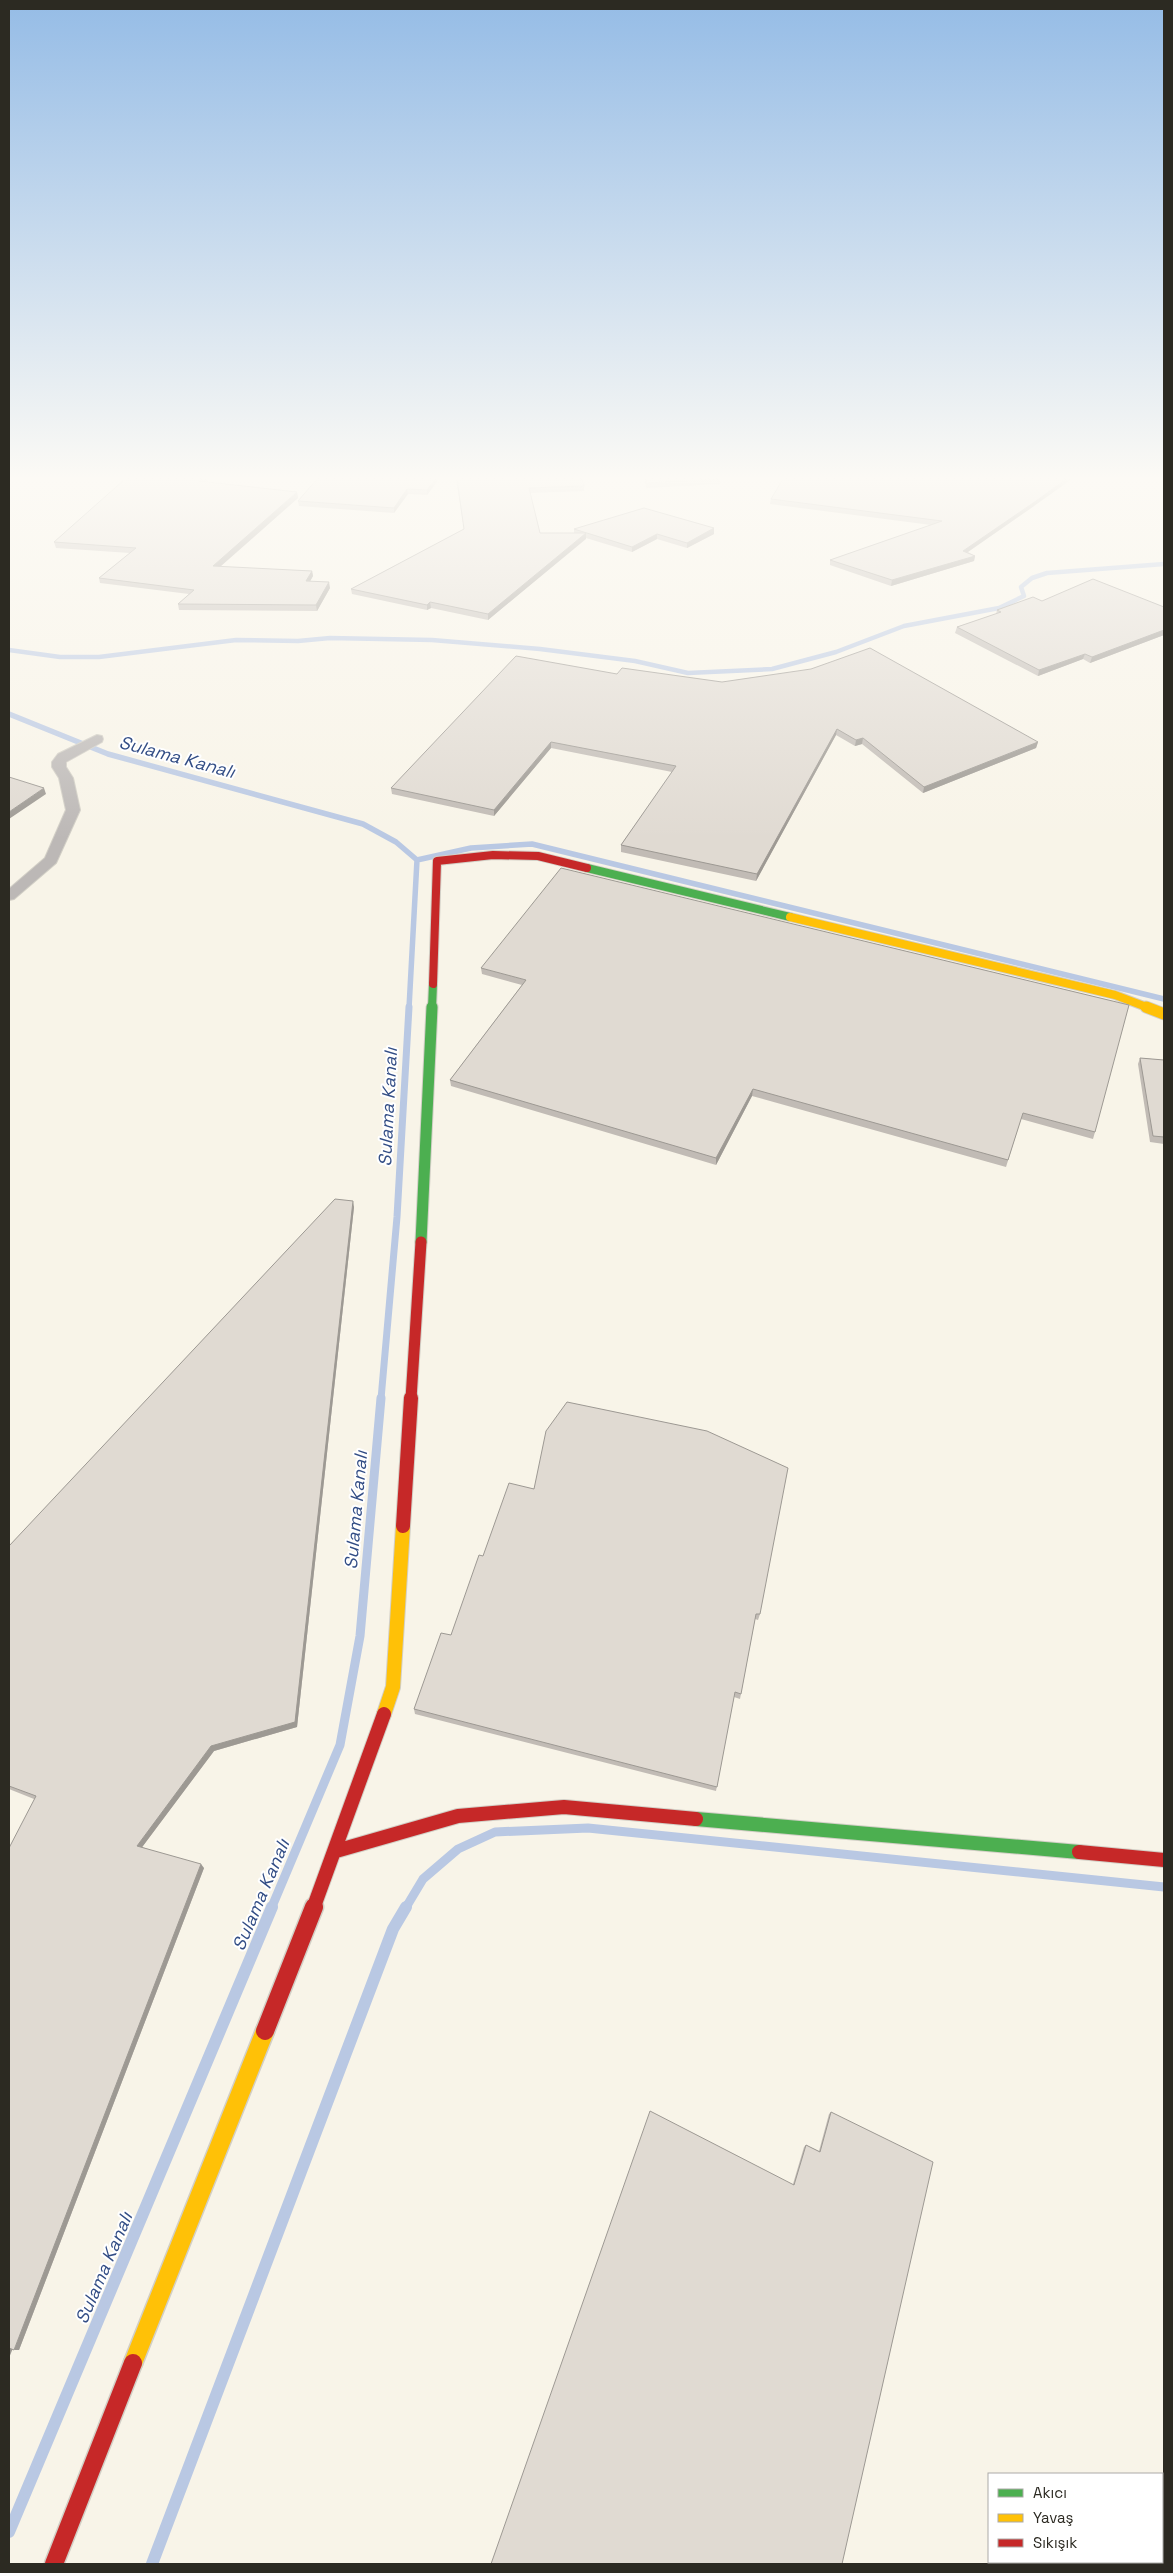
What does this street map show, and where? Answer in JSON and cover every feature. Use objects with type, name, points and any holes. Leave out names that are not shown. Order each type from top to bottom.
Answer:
[{"type":"street","points":[[9,896],[51,860],[73,810],[66,778],[59,767],[59,762],[62,757],[97,739]]},
{"type":"street","points":[[54,2564],[336,1851],[394,1687],[426,1163],[437,861],[492,855],[538,856],[1115,995],[1164,1014]]},
{"type":"street","points":[[336,1851],[458,1816],[564,1807],[1164,1860]]},
{"type":"building","points":[[184,599],[319,599],[316,605],[178,604]]},
{"type":"building","points":[[399,599],[506,599],[488,614],[430,602],[427,605]]},
{"type":"building","points":[[1027,599],[1042,601],[1046,599],[1144,599],[1164,607],[1164,630],[1092,657],[1085,654],[1039,670],[957,627],[1001,612],[997,610]]},
{"type":"building","points":[[870,648],[1038,742],[924,787],[863,738],[856,740],[837,729],[757,874],[621,845],[676,766],[551,742],[494,810],[391,788],[516,656],[617,674],[622,668],[722,682],[811,669]]},
{"type":"building","points":[[9,777],[44,788],[9,812]]},
{"type":"building","points":[[561,868],[1129,1005],[1095,1132],[1023,1113],[1008,1160],[753,1089],[716,1158],[450,1080],[526,980],[481,968]]},
{"type":"building","points":[[1140,1058],[1164,1060],[1164,1137],[1153,1136]]},
{"type":"building","points":[[335,1199],[353,1201],[295,1722],[211,1746],[137,1846],[201,1864],[14,2350],[9,2348],[9,1848],[36,1796],[9,1786],[9,1546]]},
{"type":"building","points":[[567,1402],[707,1431],[788,1468],[760,1614],[756,1614],[741,1694],[735,1692],[717,1787],[414,1709],[441,1633],[451,1635],[479,1555],[483,1556],[509,1483],[534,1489],[546,1431]]},
{"type":"building","points":[[650,2111],[794,2185],[806,2145],[820,2152],[831,2112],[933,2162],[842,2564],[491,2564]]},
{"type":"waterway","points":[[9,650],[60,657],[99,657],[236,640],[298,641],[330,638],[432,640],[540,649],[635,661],[688,673],[772,669],[836,652],[904,626],[999,608],[1018,599]]},
{"type":"waterway","name":"Sulama Kanalı","points":[[9,714],[108,754],[363,824],[396,842],[417,860]]},
{"type":"waterway","points":[[417,860],[471,848],[532,844],[1164,999]]},
{"type":"waterway","name":"Sulama Kanalı","points":[[409,1008],[417,860]]},
{"type":"waterway","name":"Sulama Kanalı","points":[[381,1399],[397,1217],[409,1007]]},
{"type":"waterway","name":"Sulama Kanalı","points":[[271,1909],[340,1745],[360,1636],[381,1398]]},
{"type":"waterway","points":[[405,1909],[423,1879],[458,1849],[495,1832],[588,1828],[1164,1887]]},
{"type":"waterway","name":"Sulama Kanalı","points":[[9,2532],[272,1907]]},
{"type":"waterway","points":[[152,2564],[393,1929],[406,1907]]},
{"type":"traffic: fast","points":[[587,868],[790,917]]},
{"type":"traffic: fast","points":[[421,1242],[433,984]]},
{"type":"traffic: fast","points":[[696,1819],[1079,1852]]},
{"type":"traffic: slow","points":[[790,917],[1115,995],[1164,1014]]},
{"type":"traffic: slow","points":[[384,1714],[393,1687],[403,1526]]},
{"type":"traffic: slow","points":[[133,2363],[265,2031]]},
{"type":"traffic: jam","points":[[433,984],[437,861],[493,855],[538,856],[587,868]]},
{"type":"traffic: jam","points":[[403,1526],[421,1242]]},
{"type":"traffic: jam","points":[[265,2031],[336,1851],[384,1714]]},
{"type":"traffic: jam","points":[[336,1851],[458,1816],[564,1807],[696,1819]]},
{"type":"traffic: jam","points":[[1079,1852],[1164,1860]]},
{"type":"traffic: jam","points":[[54,2564],[133,2363]]}]
